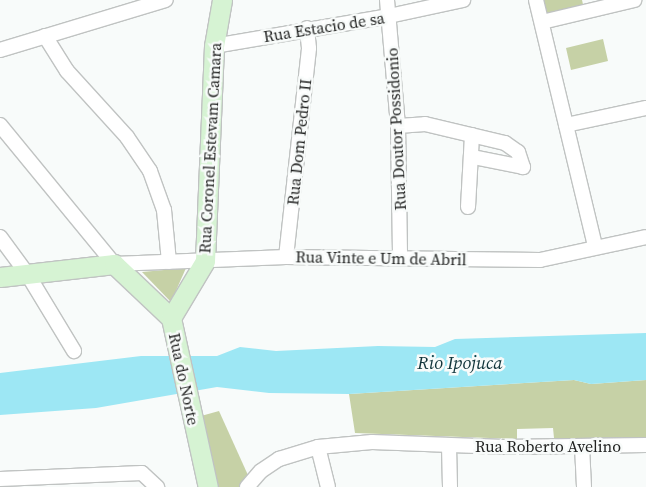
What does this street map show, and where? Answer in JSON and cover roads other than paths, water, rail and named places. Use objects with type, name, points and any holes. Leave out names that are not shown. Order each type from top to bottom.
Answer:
[{"type":"main road","name":"Rua Coronel Estevam Camara","points":[[171,318],[205,261],[214,46],[222,0]]},
{"type":"main road","points":[[0,277],[114,264]]},
{"type":"main road","name":"Rua do Norte","points":[[114,264],[171,318],[208,487]]},
{"type":"street","points":[[0,50],[166,0]]},
{"type":"street","name":"Rua Doutor Possidonio","points":[[387,0],[398,126],[400,258]]},
{"type":"street","name":"Rua Estacio de sa","points":[[214,46],[307,28],[389,16],[463,0]]},
{"type":"street","points":[[536,0],[595,246]]},
{"type":"street","points":[[542,22],[589,5],[634,0]]},
{"type":"street","name":"Rua Dom Pedro II","points":[[286,256],[309,48],[307,28]]},
{"type":"street","points":[[45,36],[67,71],[122,131],[150,171],[164,210],[169,262]]},
{"type":"street","points":[[566,125],[646,108]]},
{"type":"street","points":[[398,126],[425,124],[472,134],[513,146],[523,166],[473,157]]},
{"type":"street","points":[[0,125],[114,264]]},
{"type":"street","points":[[468,207],[473,157],[472,134]]},
{"type":"street","points":[[0,237],[28,275],[74,351]]},
{"type":"street","name":"Rua Vinte e Um de Abril","points":[[114,264],[286,256],[540,260],[595,246],[646,237]]},
{"type":"street","name":"Rua Roberto Avelino","points":[[247,487],[261,471],[279,459],[318,447],[372,442],[449,446],[646,445]]},
{"type":"street","points":[[449,446],[450,487]]},
{"type":"street","points":[[582,446],[584,487]]},
{"type":"street","points":[[318,447],[328,487]]},
{"type":"street","points":[[137,487],[142,473]]},
{"type":"street","points":[[0,478],[142,473],[157,487]]},
{"type":"water","name":"Rio Ipojuca","points":[[646,333],[646,380],[591,384],[574,380],[349,394],[269,393],[217,387],[96,408],[0,415],[0,373],[141,356],[217,356],[240,347],[276,351],[378,346],[435,347],[455,339]]}]
